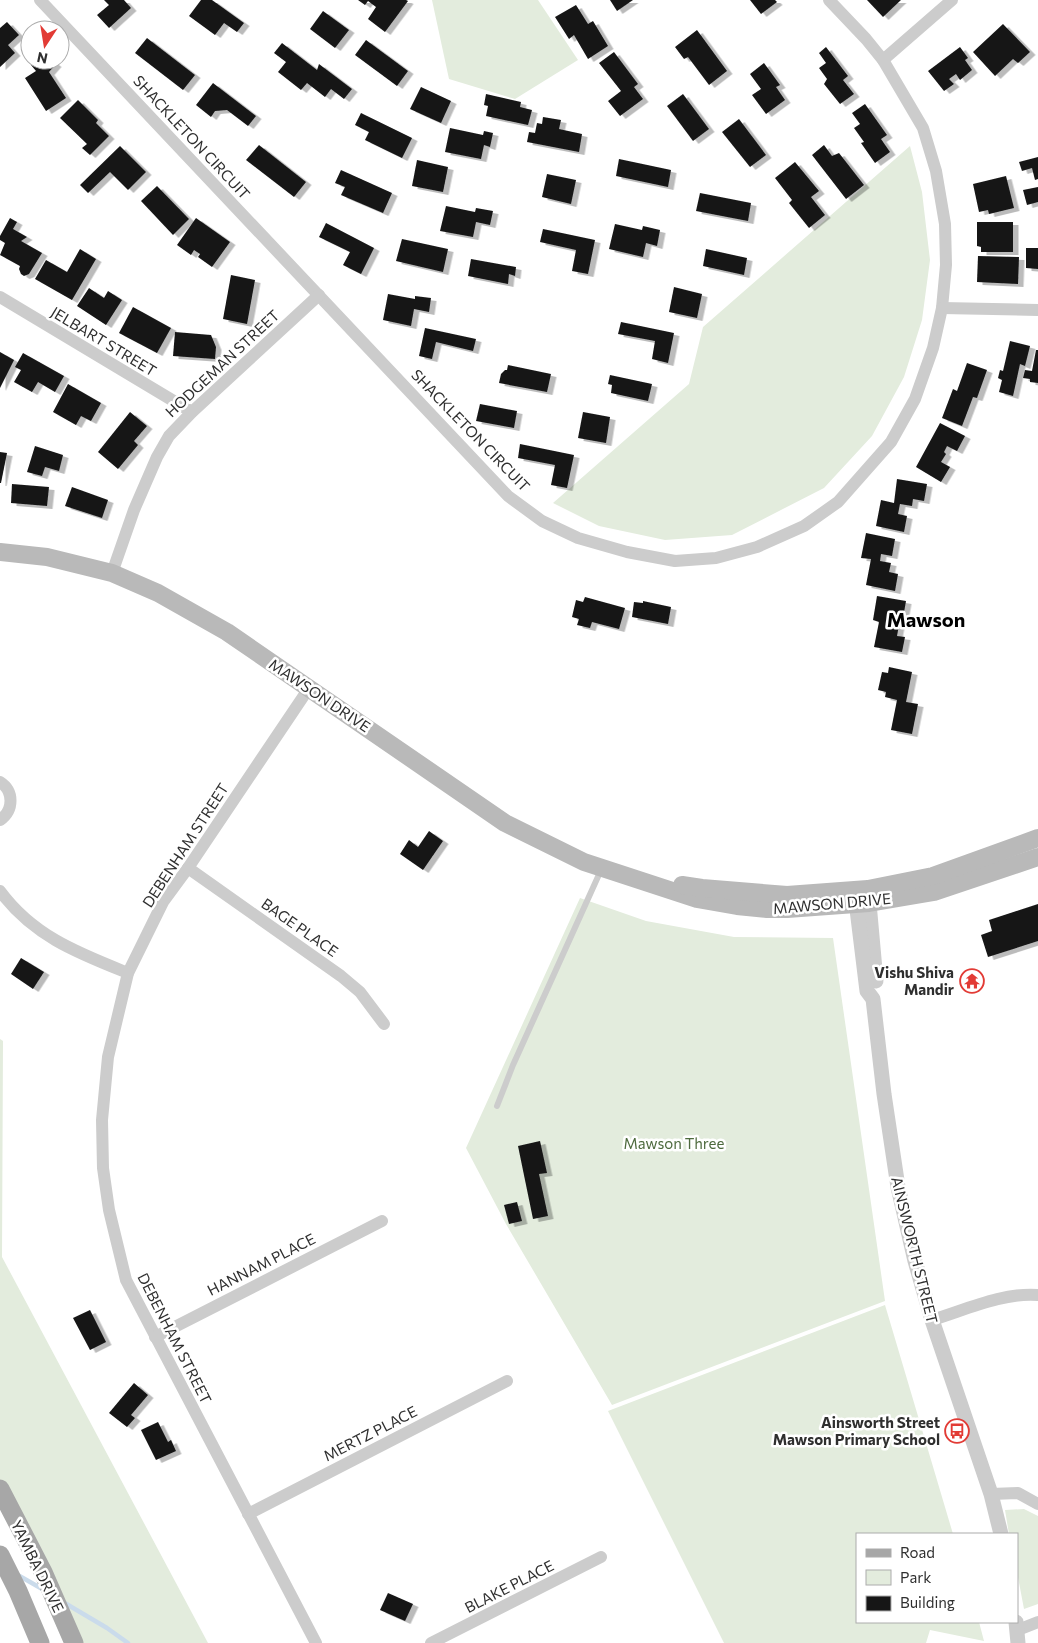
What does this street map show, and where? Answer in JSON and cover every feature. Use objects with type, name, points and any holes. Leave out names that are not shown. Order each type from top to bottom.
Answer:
[{"type":"main road","name":"MAWSON DRIVE","points":[[0,552],[47,557],[112,573],[158,594],[227,632],[505,823],[584,862],[697,899],[736,906],[787,909],[862,897],[934,892],[1038,857]]},
{"type":"main road","name":"MAWSON DRIVE","points":[[862,897],[933,876],[1038,838]]},
{"type":"main road","name":"YAMBA DRIVE","points":[[0,1489],[43,1572],[72,1639]]},
{"type":"main road","name":"YAMBA DRIVE","points":[[0,1555],[40,1643]]},
{"type":"street","name":"SHACKLETON CIRCUIT","points":[[40,0],[508,496],[542,521],[578,538],[627,552],[675,561],[716,558],[757,547],[804,526],[838,502],[891,442],[915,399],[933,348],[942,308],[946,265],[945,224],[936,171],[923,128],[883,60],[829,0]]},
{"type":"street","points":[[883,60],[952,0]]},
{"type":"street","name":"HODGEMAN STREET","points":[[112,573],[134,510],[156,457],[169,436],[192,412],[319,295]]},
{"type":"street","name":"JELBART STREET","points":[[0,297],[192,412]]},
{"type":"street","points":[[942,308],[1038,310]]},
{"type":"street","name":"DEBENHAM STREET","points":[[309,688],[163,902],[128,973],[108,1057],[102,1120],[104,1168],[109,1210],[126,1280],[316,1643]]},
{"type":"street","points":[[0,782],[8,789],[11,803],[9,810],[0,820]]},
{"type":"street","name":"BAGE PLACE","points":[[188,868],[341,976],[360,992],[384,1024]]},
{"type":"street","points":[[0,891],[11,906],[43,932],[75,952],[128,973]]},
{"type":"street","name":"AINSWORTH STREET","points":[[862,897],[877,991],[873,998],[884,1094],[898,1187],[915,1261],[932,1320],[991,1494],[1001,1533]]},
{"type":"street","name":"HANNAM PLACE","points":[[156,1337],[382,1221]]},
{"type":"street","points":[[932,1320],[1006,1297],[1038,1295]]},
{"type":"street","name":"MERTZ PLACE","points":[[248,1514],[507,1380]]},
{"type":"street","points":[[991,1494],[1018,1494],[1038,1504]]},
{"type":"street","name":"BLAKE PLACE","points":[[431,1643],[601,1557]]},
{"type":"street","points":[[1017,1632],[1038,1622]]},
{"type":"lane","points":[[497,1106],[513,1065],[601,868]]},
{"type":"green space","points":[[432,0],[538,0],[578,60],[515,99],[449,79]]},
{"type":"green space","points":[[910,146],[922,192],[930,260],[922,320],[904,377],[872,436],[824,488],[732,535],[665,540],[599,526],[553,503],[689,384],[703,327]]},
{"type":"green space","name":"Mawson Three","points":[[580,898],[646,921],[734,937],[833,938],[885,1301],[612,1405],[506,1224],[466,1148]]},
{"type":"green space","points":[[0,1039],[3,1041],[2,1257],[208,1643],[64,1643],[0,1497]]},
{"type":"green space","points":[[885,1305],[953,1533],[856,1533],[856,1623],[979,1623],[984,1641],[930,1630],[926,1643],[724,1643],[608,1411]]},
{"type":"green space","points":[[1024,1509],[1038,1516],[1038,1604],[1024,1609],[1018,1577],[1018,1533],[1009,1533],[1005,1510]]},
{"type":"building","points":[[104,0],[124,0],[131,8],[109,28],[97,15],[109,5]]},
{"type":"building","points":[[201,0],[212,0],[244,23],[237,32],[224,23],[215,35],[189,16]]},
{"type":"building","points":[[358,0],[408,1],[385,32],[368,19],[376,7],[368,1],[365,5]]},
{"type":"building","points":[[610,0],[633,0],[617,11]]},
{"type":"building","points":[[750,0],[775,0],[777,2],[761,14]]},
{"type":"building","points":[[867,0],[901,0],[883,17]]},
{"type":"building","points":[[576,5],[588,24],[593,21],[608,46],[588,59],[574,35],[569,39],[555,17]]},
{"type":"building","points":[[323,11],[349,30],[335,48],[310,29]]},
{"type":"building","points":[[7,22],[19,35],[8,45],[15,53],[0,67],[0,28]]},
{"type":"building","points":[[1003,24],[1030,52],[1018,63],[1013,59],[995,76],[973,52]]},
{"type":"building","points":[[697,30],[727,71],[709,85],[688,57],[684,59],[675,47]]},
{"type":"building","points":[[147,38],[195,75],[183,90],[135,53]]},
{"type":"building","points":[[366,40],[408,71],[397,86],[355,55]]},
{"type":"building","points":[[282,43],[317,70],[319,64],[352,89],[344,99],[331,89],[325,97],[307,83],[301,90],[278,72],[286,62],[274,53]]},
{"type":"building","points":[[826,47],[848,76],[843,80],[854,94],[840,104],[824,84],[827,79],[819,68],[826,63],[819,53]]},
{"type":"building","points":[[960,47],[968,58],[965,60],[972,70],[960,80],[956,74],[949,79],[954,84],[944,91],[928,71]]},
{"type":"building","points":[[614,52],[638,84],[634,87],[643,99],[620,116],[608,101],[621,91],[599,63]]},
{"type":"building","points":[[764,63],[780,85],[776,87],[785,100],[766,114],[752,95],[761,89],[750,74]]},
{"type":"building","points":[[51,70],[49,72],[66,98],[46,111],[25,78],[36,71]]},
{"type":"building","points":[[213,83],[256,116],[248,126],[227,110],[215,111],[211,117],[196,105]]},
{"type":"building","points":[[421,87],[451,101],[441,123],[410,109]]},
{"type":"building","points":[[486,94],[521,102],[520,107],[532,110],[528,125],[486,116],[488,106],[484,105]]},
{"type":"building","points":[[683,94],[709,129],[693,141],[667,106]]},
{"type":"building","points":[[78,100],[98,120],[96,123],[109,136],[90,155],[82,148],[87,144],[60,118]]},
{"type":"building","points":[[865,104],[887,135],[881,139],[890,152],[875,163],[861,143],[864,142],[854,128],[860,124],[852,113]]},
{"type":"building","points":[[361,113],[412,138],[402,158],[365,140],[369,132],[355,125]]},
{"type":"building","points":[[543,117],[561,120],[559,129],[582,134],[579,152],[527,142],[529,132],[535,133],[537,123],[542,124]]},
{"type":"building","points":[[739,119],[766,155],[750,167],[722,132]]},
{"type":"building","points":[[450,128],[483,135],[484,131],[493,133],[490,147],[484,145],[481,159],[445,152]]},
{"type":"building","points":[[259,145],[306,182],[294,197],[246,160]]},
{"type":"building","points":[[824,145],[832,156],[839,153],[864,185],[846,199],[812,155]]},
{"type":"building","points":[[120,146],[146,172],[128,190],[110,172],[88,193],[80,185]]},
{"type":"building","points":[[1038,157],[1038,179],[1035,180],[1032,168],[1022,171],[1019,162]]},
{"type":"building","points":[[619,159],[671,170],[668,187],[616,176]]},
{"type":"building","points":[[417,160],[448,167],[443,192],[412,186]]},
{"type":"building","points":[[795,162],[819,191],[811,197],[825,215],[809,228],[789,203],[792,200],[775,178]]},
{"type":"building","points":[[341,170],[392,193],[383,213],[341,195],[345,187],[335,183]]},
{"type":"building","points":[[547,174],[576,180],[571,204],[542,197]]},
{"type":"building","points":[[1006,176],[1014,208],[989,214],[988,210],[979,212],[973,184]]},
{"type":"building","points":[[157,186],[189,219],[173,235],[141,201]]},
{"type":"building","points":[[1038,187],[1038,202],[1027,205],[1023,190]]},
{"type":"building","points":[[700,193],[751,203],[748,221],[696,211]]},
{"type":"building","points":[[446,206],[475,212],[476,208],[493,211],[490,225],[476,222],[473,237],[440,231]]},
{"type":"building","points":[[10,218],[17,222],[13,229],[27,237],[21,241],[42,253],[29,274],[24,276],[19,269],[20,266],[0,255],[5,243],[0,240],[0,236]]},
{"type":"building","points":[[196,218],[230,242],[212,267],[198,257],[200,254],[194,250],[191,255],[177,245]]},
{"type":"building","points":[[977,222],[1013,222],[1013,252],[981,252],[981,247],[977,246]]},
{"type":"building","points":[[326,223],[374,248],[361,274],[343,265],[350,252],[319,237]]},
{"type":"building","points":[[615,224],[642,230],[643,226],[660,230],[657,246],[646,243],[643,257],[609,249]]},
{"type":"building","points":[[543,229],[595,240],[588,274],[572,271],[576,250],[540,242]]},
{"type":"building","points":[[402,239],[448,249],[443,272],[396,261]]},
{"type":"building","points":[[1026,248],[1038,248],[1038,269],[1026,268]]},
{"type":"building","points":[[80,249],[96,259],[72,300],[35,279],[46,260],[67,272]]},
{"type":"building","points":[[706,249],[747,258],[744,275],[703,266]]},
{"type":"building","points":[[978,256],[1019,257],[1018,284],[977,282]]},
{"type":"building","points":[[471,259],[516,267],[515,276],[509,274],[508,284],[468,276]]},
{"type":"building","points":[[231,275],[255,280],[247,324],[223,319]]},
{"type":"building","points":[[674,287],[702,294],[697,318],[669,312]]},
{"type":"building","points":[[89,288],[104,298],[108,291],[122,300],[106,325],[77,306]]},
{"type":"building","points":[[388,294],[415,299],[415,296],[431,298],[429,312],[414,309],[411,326],[383,320]]},
{"type":"building","points":[[133,307],[171,328],[157,353],[119,333]]},
{"type":"building","points":[[621,322],[674,333],[668,363],[652,359],[655,341],[618,334]]},
{"type":"building","points":[[425,328],[476,339],[473,351],[436,342],[432,359],[419,356]]},
{"type":"building","points":[[175,332],[211,335],[216,347],[215,359],[173,356]]},
{"type":"building","points":[[1010,341],[1030,346],[1025,366],[1020,364],[1013,396],[999,392],[1002,380],[998,378],[1000,370],[1003,371]]},
{"type":"building","points":[[1036,350],[1038,350],[1038,383],[1030,382],[1030,379],[1023,378],[1025,370],[1032,371]]},
{"type":"building","points":[[0,352],[14,360],[0,388]]},
{"type":"building","points":[[23,353],[64,376],[55,392],[38,382],[32,392],[14,382],[21,370],[15,367]]},
{"type":"building","points":[[967,363],[987,370],[977,398],[973,397],[962,426],[942,418],[953,389],[957,391]]},
{"type":"building","points":[[508,365],[551,374],[547,392],[499,383],[501,374],[507,370]]},
{"type":"building","points":[[610,375],[652,384],[648,401],[611,393],[612,385],[608,384]]},
{"type":"building","points":[[68,384],[101,403],[91,421],[81,416],[76,425],[53,412]]},
{"type":"building","points":[[480,404],[517,411],[514,428],[476,421]]},
{"type":"building","points":[[130,412],[147,426],[134,441],[138,445],[118,469],[98,452]]},
{"type":"building","points":[[583,412],[610,417],[606,443],[578,438]]},
{"type":"building","points":[[940,423],[965,436],[957,451],[947,446],[944,452],[946,454],[941,462],[950,467],[941,482],[916,467]]},
{"type":"building","points":[[520,444],[574,455],[567,488],[551,485],[555,465],[518,458]]},
{"type":"building","points":[[35,446],[63,455],[59,471],[45,467],[42,476],[27,472]]},
{"type":"building","points":[[0,452],[7,453],[1,483],[0,483]]},
{"type":"building","points":[[897,479],[927,484],[924,501],[913,499],[912,506],[900,504],[898,514],[907,516],[904,532],[876,526],[881,500],[894,503]]},
{"type":"building","points":[[12,484],[49,487],[47,506],[11,503]]},
{"type":"building","points":[[72,487],[108,500],[102,518],[65,506]]},
{"type":"building","points":[[866,533],[895,539],[892,556],[881,554],[880,561],[891,563],[889,572],[898,574],[895,591],[866,585],[871,559],[861,558]]},
{"type":"building","points":[[877,596],[906,601],[903,618],[892,616],[891,624],[899,625],[897,636],[905,637],[902,652],[874,647],[879,622],[873,620]]},
{"type":"building","points":[[585,597],[625,608],[619,629],[592,622],[590,628],[577,625],[579,619],[572,617],[576,600],[583,602]]},
{"type":"building","points":[[643,601],[671,607],[668,624],[632,617],[634,602],[643,603]]},
{"type":"building","points":[[889,667],[912,672],[906,702],[918,704],[912,734],[891,730],[897,700],[885,697],[886,692],[878,690],[882,672],[888,673]]},
{"type":"building","points":[[429,831],[443,841],[423,870],[400,854],[409,840],[418,847]]},
{"type":"building","points":[[1038,904],[1038,941],[988,957],[981,935],[992,931],[989,920]]},
{"type":"building","points":[[21,958],[44,972],[33,989],[11,974]]},
{"type":"building","points":[[540,1141],[547,1173],[539,1174],[548,1216],[533,1219],[518,1146]]},
{"type":"building","points":[[517,1202],[522,1221],[509,1224],[504,1205]]},
{"type":"building","points":[[90,1310],[106,1342],[90,1350],[73,1318]]},
{"type":"building","points":[[134,1383],[148,1395],[131,1415],[135,1418],[127,1427],[109,1413]]},
{"type":"building","points":[[158,1422],[168,1442],[171,1440],[176,1451],[156,1460],[141,1430]]},
{"type":"building","points":[[388,1593],[413,1604],[405,1621],[380,1610]]},
{"type":"waterway","points":[[16,1574],[44,1590]]},
{"type":"waterway","points":[[63,1602],[128,1643]]},
{"type":"place","name":"Vishu Shiva Mandir","points":[[972,981]]},
{"type":"place","name":"Ainsworth Street Mawson Primary School","points":[[957,1431]]},
{"type":"district","name":"Mawson","points":[[926,619]]}]
